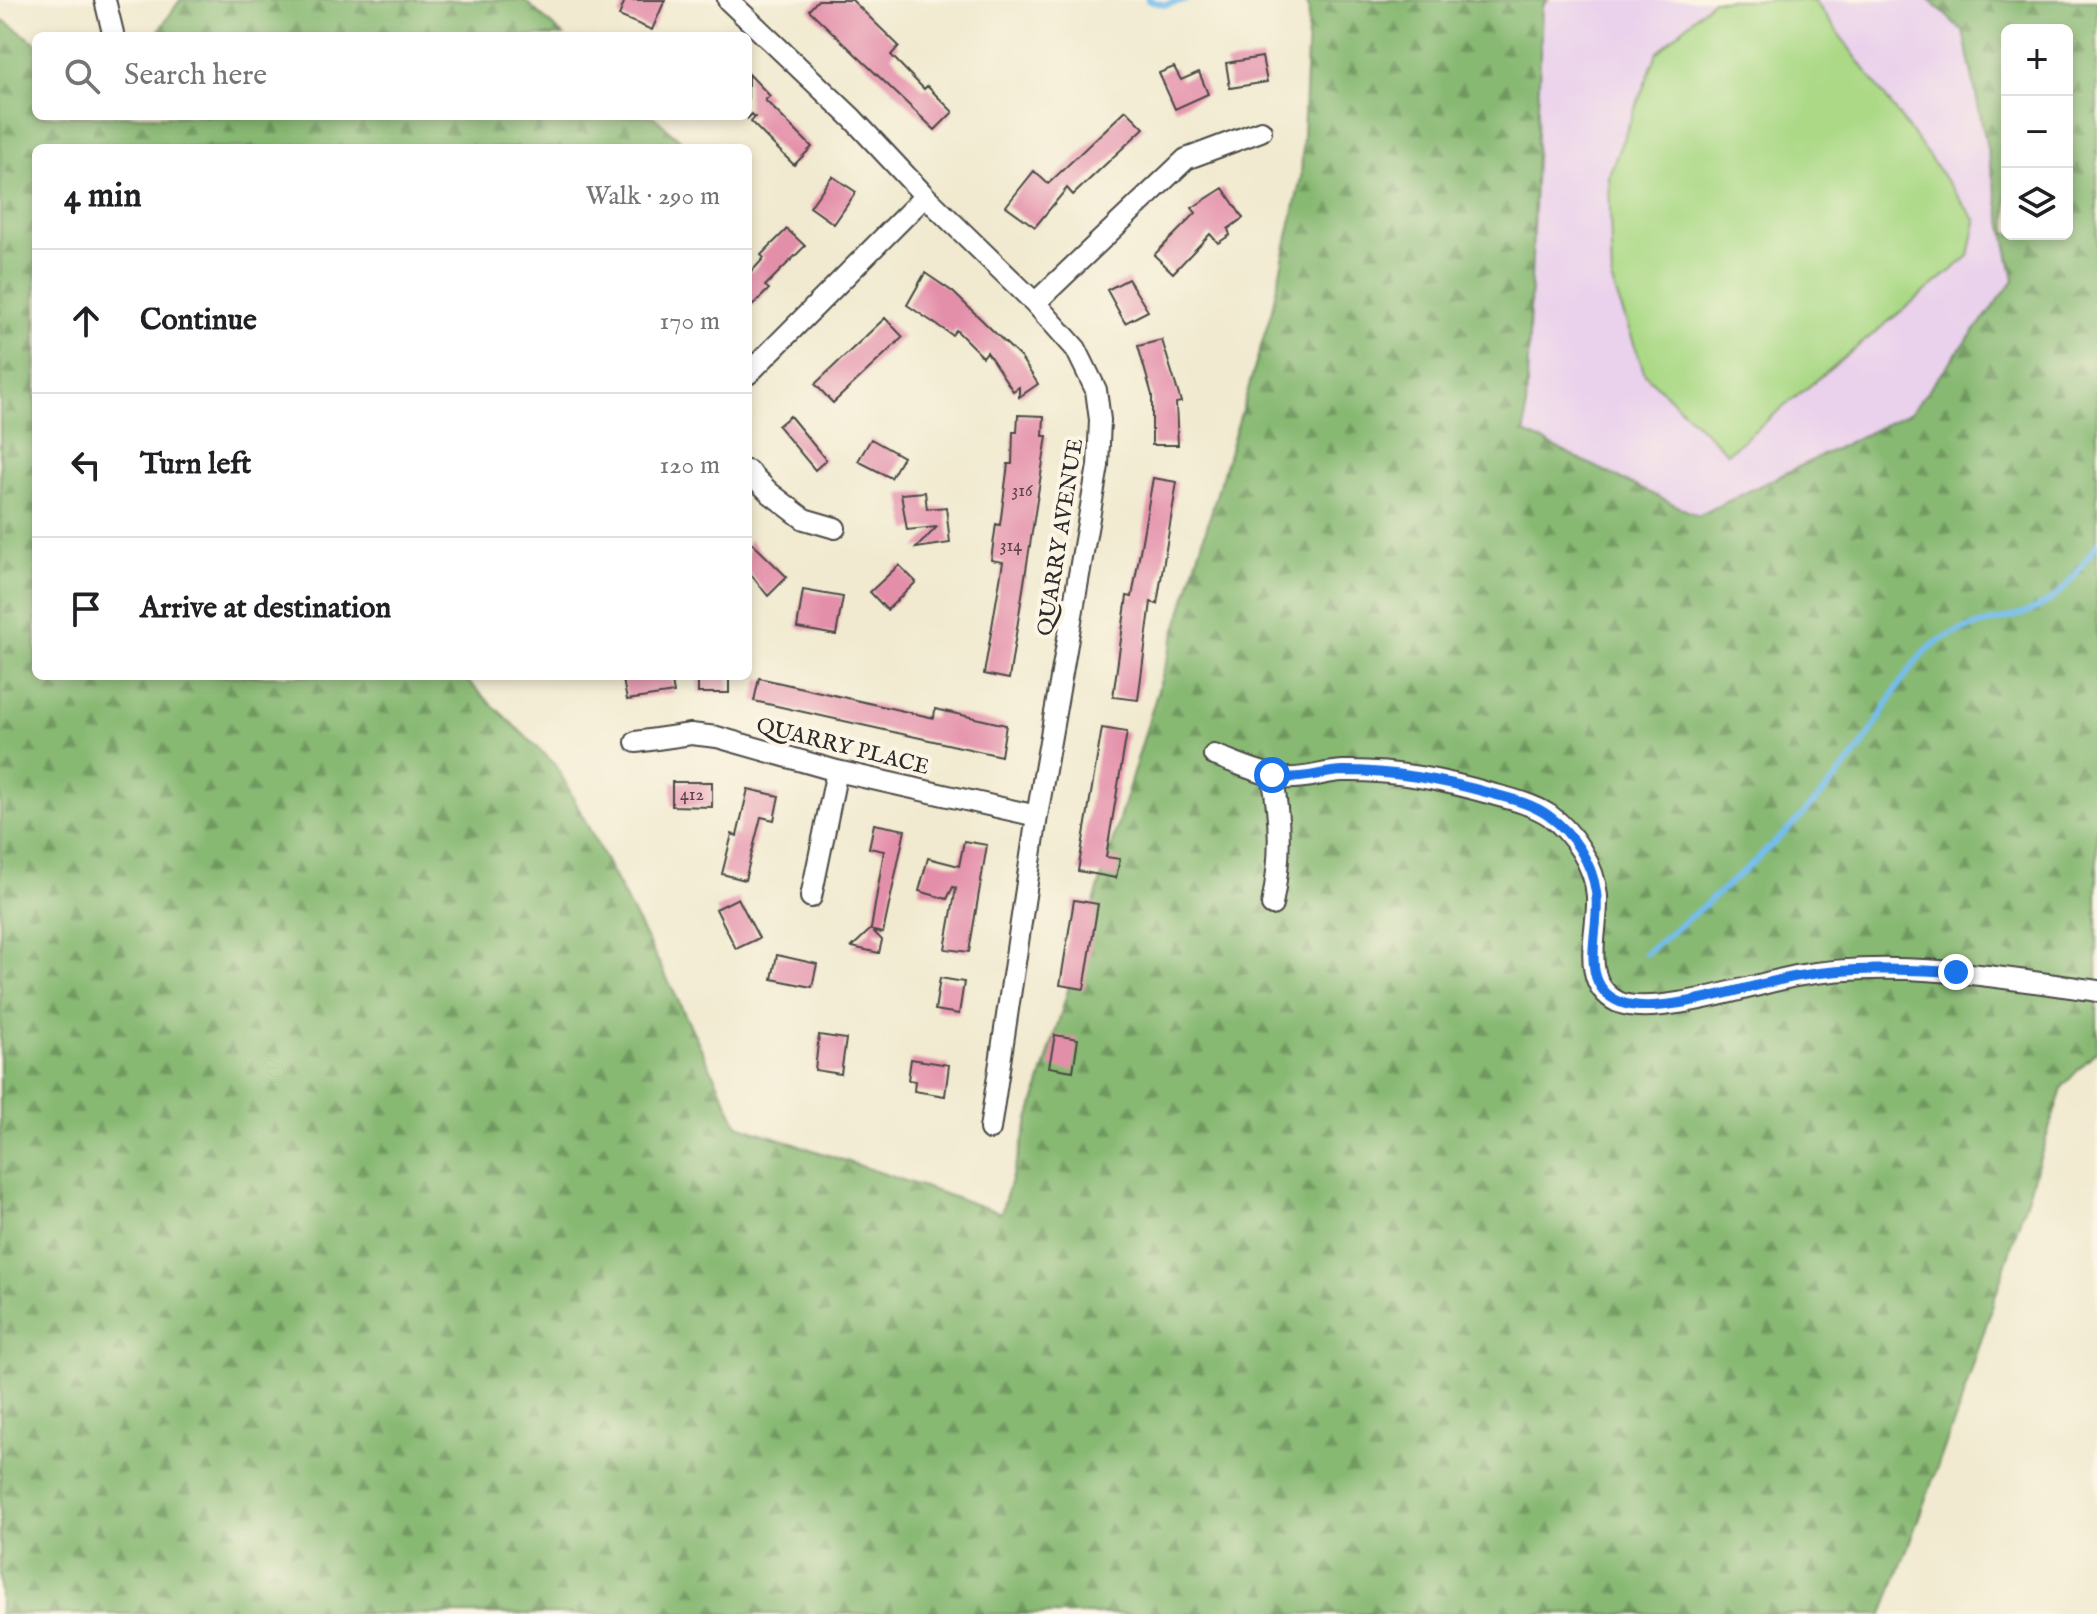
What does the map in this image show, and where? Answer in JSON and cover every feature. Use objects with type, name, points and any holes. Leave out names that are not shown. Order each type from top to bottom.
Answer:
[{"type":"street","points":[[105,0],[113,32]]},
{"type":"street","name":"QUARRY AVENUE","points":[[728,0],[852,118],[925,196],[1035,303],[1076,349],[1096,390],[1100,420],[1098,466],[1037,816],[990,1129]]},
{"type":"street","points":[[1035,303],[1186,159],[1261,131]]},
{"type":"street","points":[[752,370],[925,196]]},
{"type":"street","points":[[752,475],[804,519],[835,528]]},
{"type":"street","name":"QUARRY PLACE","points":[[636,742],[700,734],[837,771],[1037,816]]},
{"type":"street","points":[[1214,755],[1272,775],[1303,779],[1339,771],[1441,779],[1520,802],[1549,815],[1585,857],[1593,875],[1597,894],[1597,928],[1592,961],[1595,977],[1601,989],[1617,1001],[1629,1005],[1676,1003],[1798,976],[1876,968],[1956,972],[2097,991]]},
{"type":"street","points":[[811,897],[837,771]]},
{"type":"street","points":[[1272,775],[1280,828],[1278,874],[1272,905]]},
{"type":"shaded area","points":[[1548,0],[1929,0],[1963,31],[2001,217],[2001,240],[2006,240],[2014,280],[1911,412],[1698,516],[1525,434],[1542,6]]},
{"type":"green space","points":[[180,0],[524,0],[560,32],[158,32]]},
{"type":"green space","points":[[1304,0],[1548,0],[1542,6],[1525,433],[1698,516],[1911,412],[2014,280],[2006,240],[2073,240],[2073,24],[2001,24],[2001,217],[1963,31],[1929,0],[2097,0],[2097,1050],[2063,1086],[1960,1406],[1883,1614],[0,1614],[0,18],[32,40],[32,120],[658,120],[684,144],[32,144],[32,680],[466,680],[556,765],[674,992],[738,1125],[1001,1213],[1271,313],[1301,178],[1309,7]]},
{"type":"green space","points":[[1713,0],[1814,0],[1976,221],[1969,256],[1727,453],[1645,374],[1612,282],[1609,175],[1657,53]]},
{"type":"building","points":[[625,0],[665,0],[652,30],[619,16]]},
{"type":"building","points":[[818,0],[852,0],[899,46],[891,55],[924,89],[927,86],[953,112],[935,130],[809,10]]},
{"type":"building","points":[[1262,57],[1267,82],[1230,88],[1226,63]]},
{"type":"building","points":[[1174,67],[1181,80],[1199,72],[1208,94],[1175,109],[1159,73]]},
{"type":"building","points":[[752,77],[770,96],[765,100],[812,147],[794,165],[751,122],[755,117],[752,114]]},
{"type":"building","points":[[1126,110],[1144,128],[1073,195],[1067,188],[1035,227],[1006,206],[1034,171],[1048,184]]},
{"type":"building","points":[[832,176],[856,192],[834,224],[810,207]]},
{"type":"building","points":[[1223,188],[1243,218],[1228,229],[1230,235],[1218,243],[1210,234],[1173,273],[1154,255],[1196,213],[1192,208]]},
{"type":"building","points":[[787,229],[805,246],[765,286],[769,289],[752,306],[752,271],[764,258],[761,255]]},
{"type":"building","points":[[925,273],[953,292],[1021,358],[1038,384],[1019,397],[1019,387],[1013,391],[987,352],[983,357],[956,330],[952,335],[907,305]]},
{"type":"building","points":[[1128,279],[1148,311],[1125,323],[1107,290]]},
{"type":"building","points":[[885,318],[903,337],[833,403],[815,384]]},
{"type":"building","points":[[1162,340],[1181,402],[1176,403],[1178,445],[1152,445],[1152,395],[1138,346]]},
{"type":"building","points":[[1018,415],[1044,416],[1043,436],[1047,436],[1009,679],[984,674],[1003,562],[991,560],[996,524],[1000,525],[1008,464],[1012,464],[1013,432],[1017,432]]},
{"type":"building","points":[[790,416],[826,460],[815,470],[778,426]]},
{"type":"building","points":[[871,439],[903,457],[891,478],[858,461]]},
{"type":"building","points":[[1153,478],[1177,482],[1157,604],[1151,602],[1138,700],[1113,697],[1127,596],[1132,597]]},
{"type":"building","points":[[925,492],[927,509],[946,507],[950,543],[916,548],[937,527],[907,530],[901,494]]},
{"type":"building","points":[[752,543],[787,577],[768,596],[752,576]]},
{"type":"building","points":[[899,565],[916,582],[887,610],[870,592]]},
{"type":"building","points":[[803,590],[843,597],[836,635],[797,628]]},
{"type":"building","points":[[759,678],[934,718],[935,709],[1006,725],[1001,756],[754,701]]},
{"type":"building","points":[[623,680],[672,680],[674,693],[627,700]]},
{"type":"building","points":[[698,680],[729,680],[729,693],[698,693]]},
{"type":"building","points":[[1102,728],[1127,732],[1106,857],[1120,859],[1116,878],[1078,871]]},
{"type":"building","points":[[672,782],[712,782],[712,807],[672,806]]},
{"type":"building","points":[[748,789],[779,796],[774,820],[761,817],[745,880],[722,874],[732,834],[737,836]]},
{"type":"building","points":[[874,824],[905,830],[883,933],[873,931],[882,940],[879,953],[852,947],[871,929],[884,851],[869,848]]},
{"type":"building","points":[[964,841],[987,845],[969,952],[945,949],[956,888],[953,887],[947,899],[919,891],[928,858],[959,866]]},
{"type":"building","points":[[738,898],[759,938],[736,949],[716,909]]},
{"type":"building","points":[[1074,900],[1098,904],[1084,989],[1060,985]]},
{"type":"building","points":[[777,955],[817,964],[812,987],[772,979]]},
{"type":"building","points":[[940,978],[964,982],[959,1014],[935,1010]]},
{"type":"building","points":[[819,1035],[846,1039],[841,1074],[815,1070]]},
{"type":"building","points":[[1055,1035],[1078,1039],[1073,1071],[1049,1067]]},
{"type":"building","points":[[911,1059],[949,1065],[945,1096],[914,1091],[915,1081],[908,1080]]},
{"type":"waterway","points":[[1148,0],[1165,5],[1185,0]]},
{"type":"waterway","points":[[1646,953],[1728,885],[1806,811],[1853,758],[1906,674],[1928,649],[1955,632],[2017,616],[2046,603],[2068,584],[2097,544]]},
{"type":"route","points":[[1272,775],[1303,779],[1339,771],[1441,779],[1520,802],[1549,815],[1585,857],[1593,875],[1597,894],[1597,928],[1592,961],[1595,977],[1601,989],[1617,1001],[1629,1005],[1676,1003],[1798,976],[1876,968],[1956,972]]}]
